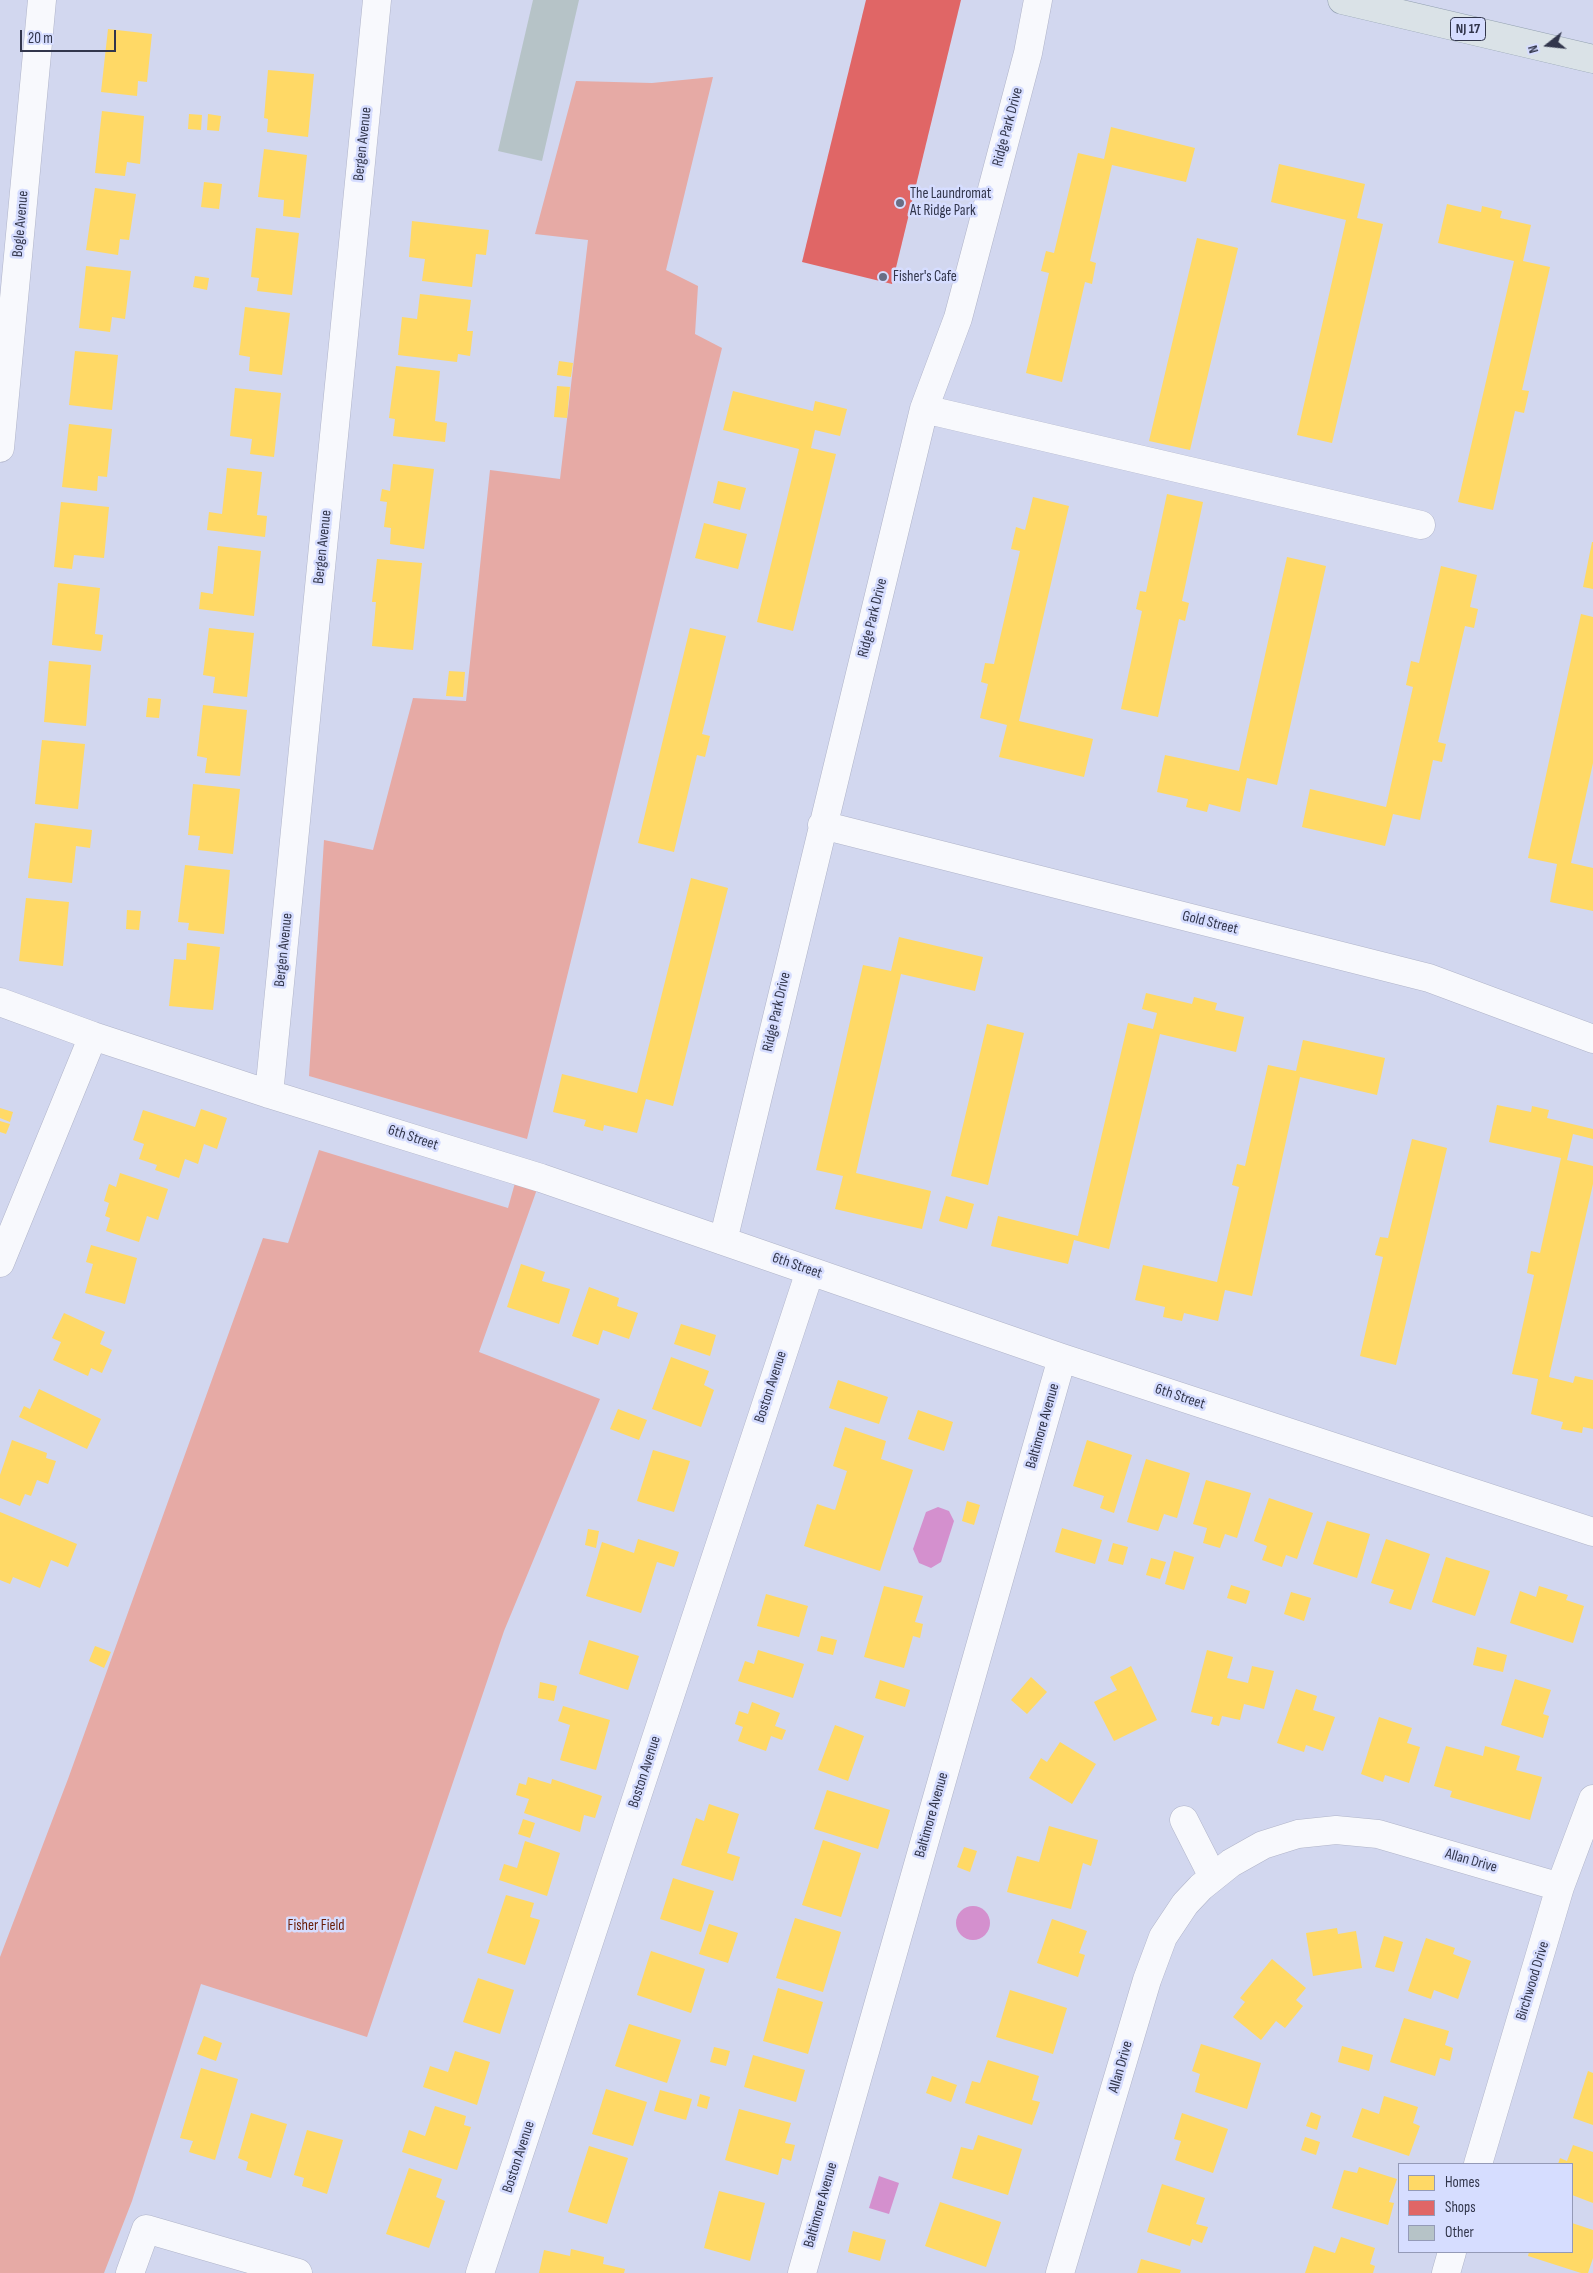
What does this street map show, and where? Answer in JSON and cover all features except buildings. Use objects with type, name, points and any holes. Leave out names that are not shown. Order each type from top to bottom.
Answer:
[{"type":"main road","name":"NJ 17","points":[[1342,0],[1593,59]]},
{"type":"street","name":"Bogle Avenue","points":[[0,448],[42,0]]},
{"type":"street","name":"Bergen Avenue","points":[[269,1094],[377,0]]},
{"type":"street","name":"Ridge Park Drive","points":[[723,1241],[822,825],[924,410],[958,318],[1028,53],[1038,0]]},
{"type":"street","points":[[924,410],[1421,525]]},
{"type":"street","name":"Gold Street","points":[[822,825],[1430,978],[1593,1039]]},
{"type":"street","name":"6th Street","points":[[0,1002],[93,1036],[269,1094],[541,1178],[1062,1358],[1593,1532]]},
{"type":"street","points":[[0,1263],[93,1036]]},
{"type":"street","name":"Boston Avenue","points":[[480,2273],[810,1271]]},
{"type":"street","name":"Baltimore Avenue","points":[[802,2273],[1062,1358]]},
{"type":"street","name":"Birchwood Drive","points":[[1478,2163],[1560,1887],[1593,1800]]},
{"type":"street","points":[[1184,1820],[1213,1877]]},
{"type":"street","name":"Allan Drive","points":[[1060,2273],[1147,1980],[1163,1937],[1185,1904],[1213,1877],[1231,1863],[1263,1845],[1298,1834],[1336,1830],[1378,1834],[1560,1887]]},
{"type":"street","points":[[130,2273],[146,2229],[298,2273]]},
{"type":"street","points":[[1446,2273],[1452,2253]]},
{"type":"green space","points":[[713,77],[666,270],[698,286],[695,334],[722,348],[527,1139],[309,1076],[324,840],[373,850],[413,698],[466,701],[490,470],[560,479],[588,240],[535,234],[576,81],[652,83]]},
{"type":"green space","name":"Fisher Field","points":[[319,1150],[508,1208],[518,1172],[541,1178],[479,1352],[600,1399],[504,1631],[367,2037],[201,1984],[132,2201],[104,2273],[0,2273],[0,1957],[68,1779],[263,1238],[288,1243]]},
{"type":"shaded area","points":[[938,1507],[949,1511],[954,1521],[941,1562],[931,1568],[919,1563],[913,1549],[926,1512]]},
{"type":"shaded area","points":[[973,1906],[980,1907],[985,1911],[989,1916],[989,1930],[985,1935],[980,1939],[973,1940],[966,1939],[961,1935],[957,1930],[956,1923],[957,1916],[961,1911],[966,1907]]},
{"type":"shaded area","points":[[879,2176],[899,2183],[889,2214],[869,2208]]},
{"type":"place","name":"The Laundromat At Ridge Park","points":[[900,203]]},
{"type":"place","name":"Fisher's Cafe","points":[[883,277]]}]
